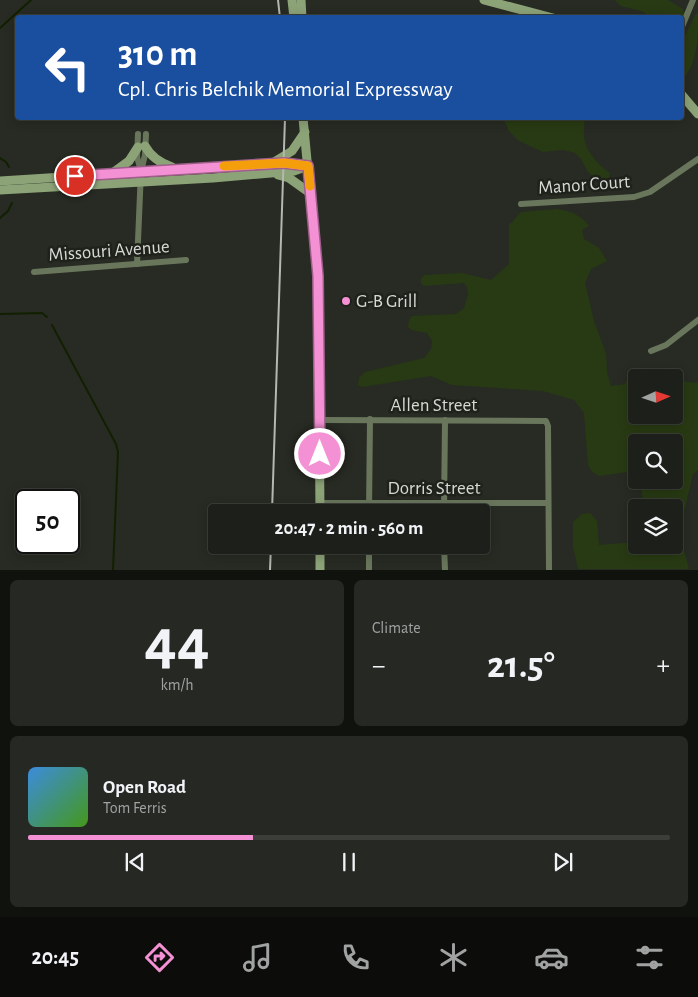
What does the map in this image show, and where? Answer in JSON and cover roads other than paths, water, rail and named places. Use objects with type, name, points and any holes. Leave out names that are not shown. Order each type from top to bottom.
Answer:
[{"type":"main road","points":[[292,0],[294,15]]},
{"type":"main road","points":[[300,0],[302,15]]},
{"type":"main road","points":[[490,1],[542,15]]},
{"type":"main road","points":[[684,98],[698,114]]},
{"type":"main road","points":[[304,120],[318,276],[320,504]]},
{"type":"main road","points":[[269,164],[292,151],[305,132]]},
{"type":"main road","points":[[113,173],[129,161],[142,147],[158,160],[177,169]]},
{"type":"main road","points":[[0,181],[269,164],[291,163],[308,166]]},
{"type":"main road","points":[[0,190],[271,173],[294,171],[308,166]]},
{"type":"main road","points":[[271,173],[289,178],[310,193]]},
{"type":"main road","points":[[320,554],[320,570]]},
{"type":"street","points":[[684,22],[693,0]]},
{"type":"street","points":[[137,264],[142,134]]},
{"type":"street","name":"Manor Court","points":[[521,204],[642,195],[650,192],[698,159]]},
{"type":"street","name":"Missouri Avenue","points":[[34,272],[186,260]]},
{"type":"street","points":[[651,352],[666,345],[698,320]]},
{"type":"street","name":"Allen Street","points":[[320,420],[542,420],[547,422],[548,503]]},
{"type":"street","points":[[370,420],[370,503]]},
{"type":"street","points":[[444,503],[445,420]]},
{"type":"street","points":[[548,503],[548,570]]},
{"type":"street","name":"Dorris Street","points":[[360,504],[548,503]]},
{"type":"street","points":[[369,554],[369,570]]},
{"type":"street","points":[[444,554],[445,570]]},
{"type":"waterway","points":[[0,28],[31,0]]},
{"type":"waterway","points":[[0,158],[9,167]]},
{"type":"waterway","points":[[0,218],[8,211],[12,203]]},
{"type":"waterway","points":[[0,314],[42,313],[47,317]]},
{"type":"waterway","points":[[52,325],[116,444],[118,452],[113,570]]},
{"type":"railway","points":[[278,0],[280,15]]},
{"type":"railway","points":[[272,504],[285,120]]},
{"type":"railway","points":[[270,570],[271,554]]},
{"type":"place","name":"G-B Grill","points":[[346,301]]}]
